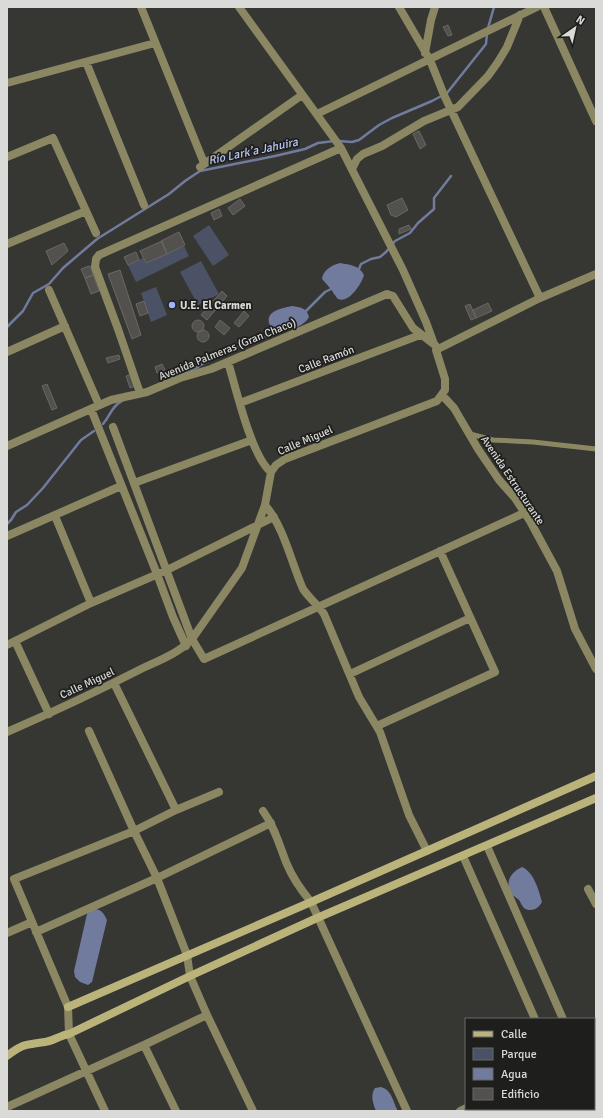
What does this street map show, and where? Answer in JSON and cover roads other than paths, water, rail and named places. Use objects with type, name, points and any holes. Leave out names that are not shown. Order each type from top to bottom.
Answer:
[{"type":"street","points":[[141,7],[202,165],[302,95]]},
{"type":"street","points":[[239,7],[341,148],[352,169],[403,270],[426,322],[445,379],[445,390],[442,395]]},
{"type":"street","points":[[399,7],[428,56],[451,109],[540,298]]},
{"type":"street","points":[[428,56],[431,20],[435,7]]},
{"type":"street","points":[[317,114],[428,56],[537,7]]},
{"type":"street","points":[[544,7],[596,121]]},
{"type":"street","points":[[352,169],[357,159],[364,154],[382,146],[424,121],[458,107],[488,76],[507,47],[520,15]]},
{"type":"street","points":[[7,83],[155,43]]},
{"type":"street","points":[[86,62],[144,204]]},
{"type":"street","points":[[7,157],[53,138],[96,232]]},
{"type":"street","points":[[140,393],[95,267],[96,259],[99,255],[341,148]]},
{"type":"street","points":[[7,244],[86,211]]},
{"type":"street","points":[[435,348],[540,298],[596,274]]},
{"type":"street","points":[[49,290],[65,326],[95,407],[121,486],[186,646]]},
{"type":"street","name":"Avenida Palmeras (Gran Chaco)","points":[[7,446],[111,400],[158,388],[180,378],[211,369],[387,294],[394,296],[413,328],[435,348]]},
{"type":"street","points":[[7,352],[65,326]]},
{"type":"street","name":"Calle Ramón","points":[[240,404],[420,334]]},
{"type":"street","points":[[228,362],[252,440],[261,461],[271,472]]},
{"type":"street","name":"Avenida Estructurante","points":[[442,395],[454,408],[499,480],[515,498],[524,512],[556,570],[575,629],[596,669]]},
{"type":"street","name":"Calle Miguel","points":[[7,732],[114,683],[176,653],[186,646],[242,568],[265,505],[271,472],[276,465],[285,459],[437,401],[442,395]]},
{"type":"street","points":[[113,428],[192,639],[204,659],[524,512]]},
{"type":"street","points":[[134,482],[252,440]]},
{"type":"street","points":[[7,536],[121,486]]},
{"type":"street","points":[[265,505],[274,517],[303,589],[319,606],[324,614],[360,697],[377,726],[409,815],[427,851]]},
{"type":"street","points":[[54,516],[91,603]]},
{"type":"street","points":[[7,645],[91,603],[166,570],[274,517]]},
{"type":"street","points":[[377,726],[495,672],[440,551]]},
{"type":"street","points":[[350,674],[470,618]]},
{"type":"street","points":[[15,641],[48,714]]},
{"type":"street","points":[[114,683],[176,810]]},
{"type":"street","points":[[89,731],[157,878],[187,955],[190,976],[253,1111]]},
{"type":"street","points":[[68,1007],[311,902],[596,776]]},
{"type":"street","points":[[105,1111],[69,1034],[68,1007],[14,879],[134,831],[176,810],[219,792]]},
{"type":"street","points":[[7,1056],[16,1048],[32,1043],[46,1042],[69,1034],[190,976],[317,918],[596,798]]},
{"type":"street","points":[[263,810],[271,823],[292,874],[300,888],[311,902],[317,918],[407,1111]]},
{"type":"street","points":[[36,932],[157,878],[271,823]]},
{"type":"street","points":[[487,846],[563,1018]]},
{"type":"street","points":[[463,856],[535,1018]]},
{"type":"street","points":[[588,889],[596,904]]},
{"type":"street","points":[[7,933],[32,922]]},
{"type":"street","points":[[7,1107],[144,1046],[207,1015]]},
{"type":"street","points":[[144,1046],[176,1111]]},
{"type":"lane","points":[[470,434],[493,440],[540,442],[596,449]]},
{"type":"water","points":[[340,263],[357,267],[364,275],[361,283],[351,296],[342,300],[338,299],[322,279],[328,268]]},
{"type":"water","points":[[292,306],[307,312],[309,317],[303,324],[293,329],[282,331],[270,326],[269,319],[273,312]]},
{"type":"water","points":[[522,867],[526,869],[533,877],[538,887],[542,902],[537,908],[532,910],[524,908],[510,890],[510,878],[518,869]]},
{"type":"water","points":[[94,909],[101,911],[107,920],[92,982],[88,985],[80,982],[75,977],[74,971],[87,914]]},
{"type":"water","points":[[381,1087],[388,1091],[398,1111],[376,1111],[372,1097],[375,1088]]},
{"type":"waterway","name":"Río Lark’a Jahuira","points":[[488,28],[494,7]]},
{"type":"waterway","name":"Río Lark’a Jahuira","points":[[339,141],[352,142],[359,140],[379,125],[392,118],[447,93],[486,44],[487,33]]},
{"type":"waterway","name":"Río Lark’a Jahuira","points":[[7,327],[23,311],[33,293],[49,284],[63,268],[97,239],[169,194],[200,171],[275,156],[305,149],[318,143],[334,141]]},
{"type":"waterway","name":"Río Lark’a Jahuira","points":[[357,271],[361,264],[371,259],[380,257],[395,241],[410,233],[418,223],[434,209],[434,198],[451,176]]},
{"type":"waterway","name":"Río Lark’a Jahuira","points":[[303,312],[306,311],[325,292],[333,288]]},
{"type":"waterway","name":"Río Lark’a Jahuira","points":[[181,374],[244,344],[267,336],[275,327]]},
{"type":"waterway","name":"Río Lark’a Jahuira","points":[[103,424],[113,409],[122,401]]},
{"type":"waterway","name":"Río Lark’a Jahuira","points":[[7,524],[16,512],[27,505],[43,488],[81,440],[94,431]]},
{"type":"place","name":"U.E. El Carmen","points":[[172,305]]}]
